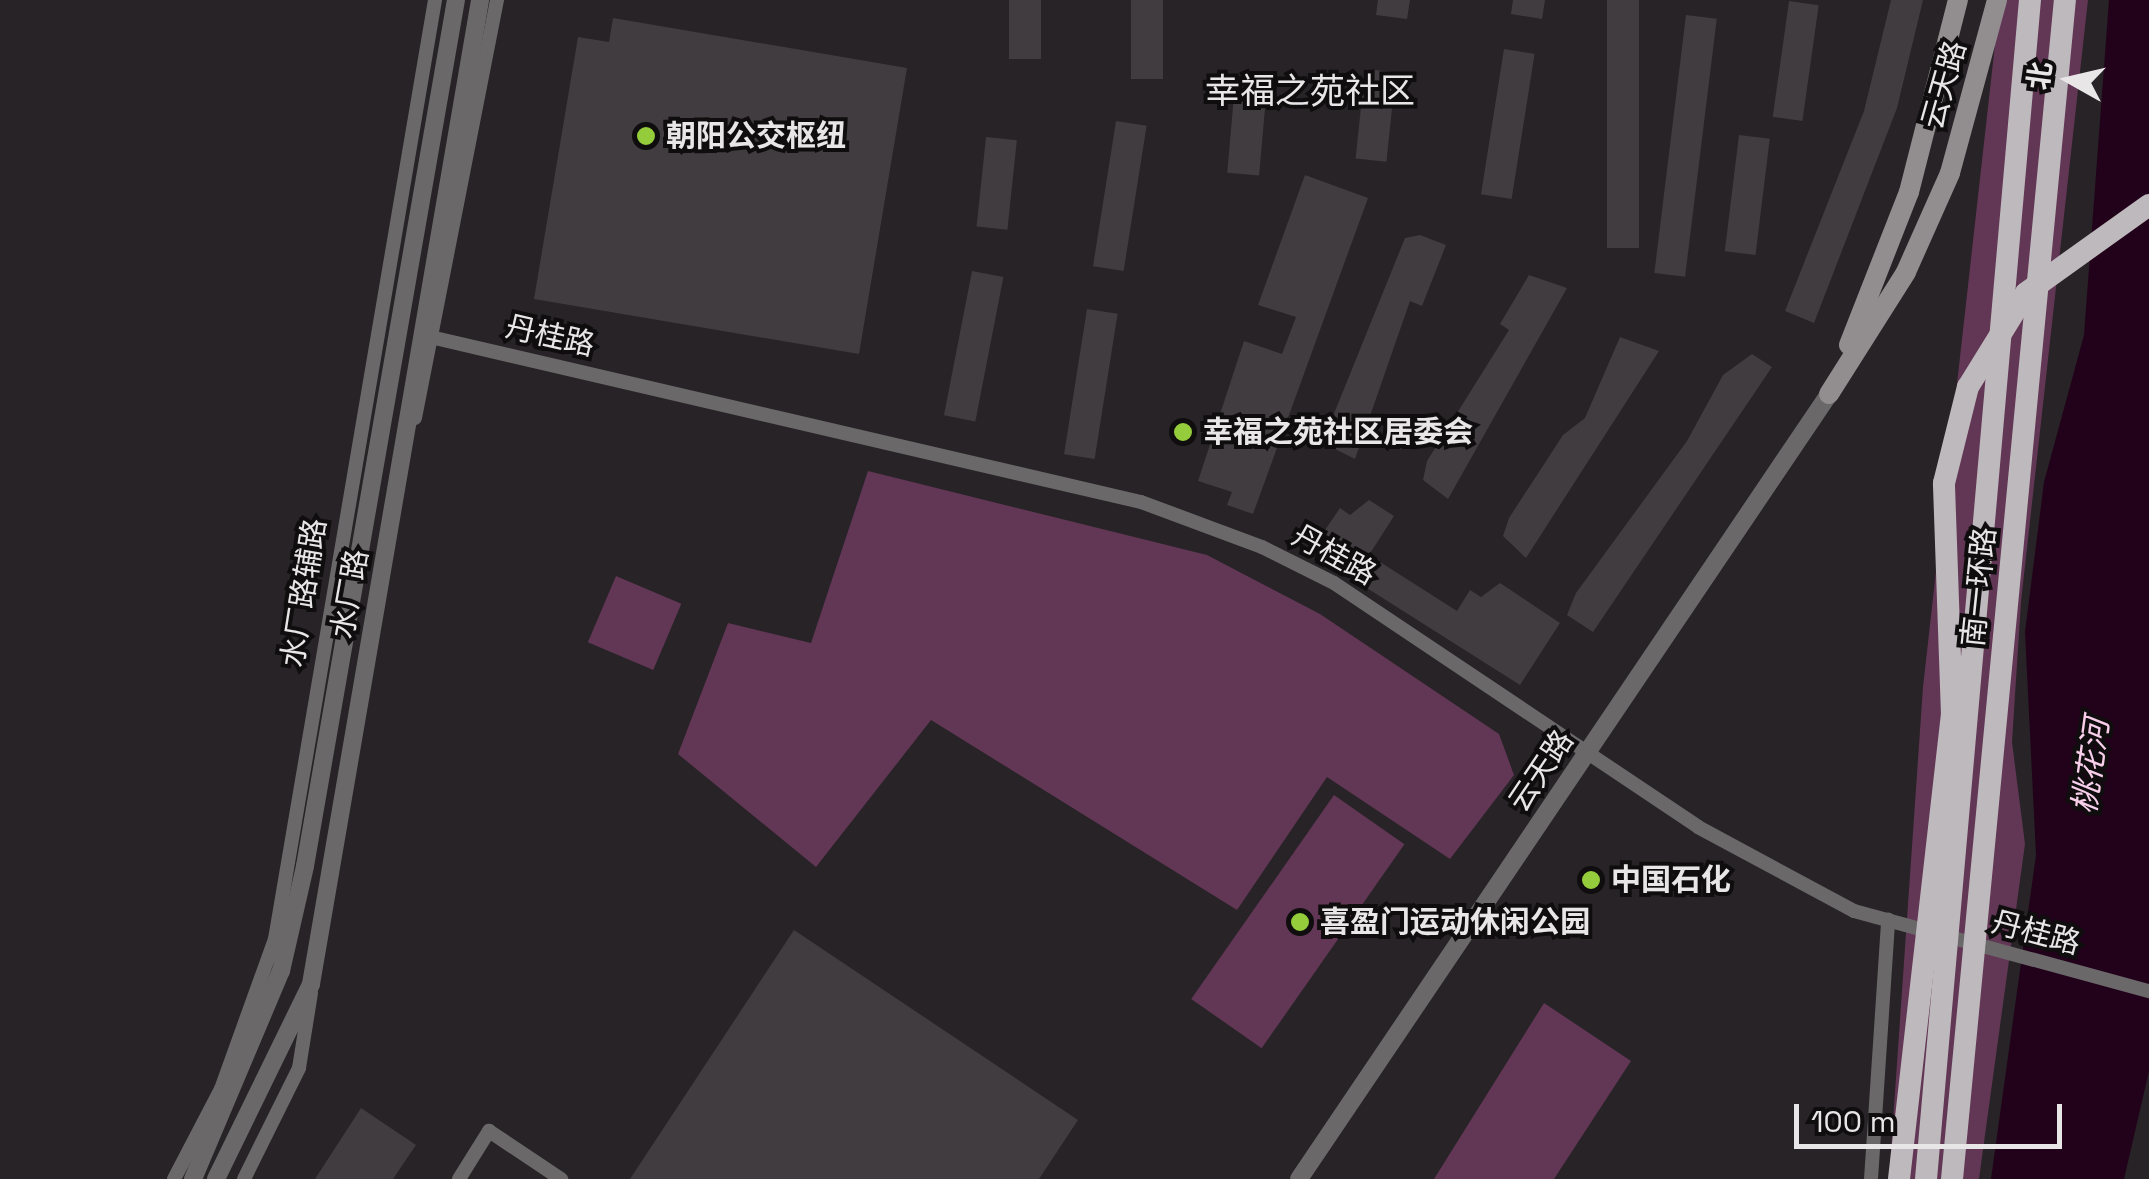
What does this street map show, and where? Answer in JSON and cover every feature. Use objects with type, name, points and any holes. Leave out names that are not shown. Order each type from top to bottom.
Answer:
[{"type":"highway","name":"南一环路","points":[[1926,1179],[2030,1]]},
{"type":"highway","name":"南一环路","points":[[1952,1179],[2065,2]]},
{"type":"highway","points":[[1899,1179],[1952,715],[1944,483],[1968,387],[2026,293],[2149,205]]},
{"type":"main road","name":"云天路","points":[[1829,394],[1910,192],[1958,0]]},
{"type":"main road","name":"云天路","points":[[1829,394],[1906,272],[1950,173],[1998,0]]},
{"type":"street","name":"水厂路辅路","points":[[174,1179],[221,1089],[275,939],[435,0]]},
{"type":"street","name":"水厂路","points":[[193,1179],[281,971],[305,866],[456,0]]},
{"type":"street","name":"水厂路","points":[[216,1179],[311,984],[396,486],[430,337],[480,0]]},
{"type":"street","points":[[430,337],[497,0]]},
{"type":"street","name":"丹桂路","points":[[430,337],[1142,502],[1334,583],[1698,826],[1888,920],[2149,992]]},
{"type":"street","name":"云天路","points":[[1299,1179],[1829,394]]},
{"type":"street","points":[[244,1179],[298,1068],[378,593]]},
{"type":"street","points":[[1872,1179],[1888,920]]},
{"type":"street","points":[[459,1179],[490,1132],[561,1179]]},
{"type":"shaded area","points":[[2000,0],[2088,0],[2021,602],[2012,742],[2025,844],[1979,1179],[1889,1179],[1923,687]]},
{"type":"shaded area","points":[[868,471],[1207,555],[1320,614],[1499,734],[1514,775],[1450,859],[1327,777],[1237,910],[931,720],[816,867],[678,754],[728,623],[811,643]]},
{"type":"shaded area","points":[[616,576],[681,604],[653,670],[588,642]]},
{"type":"shaded area","name":"喜盈门运动休闲公园","points":[[1334,795],[1404,844],[1262,1048],[1191,999]]},
{"type":"shaded area","points":[[1544,1003],[1631,1061],[1554,1179],[1434,1179]]},
{"type":"water","name":"桃花河","points":[[2109,0],[2149,0],[2149,1071],[2124,1179],[1991,1179],[2036,855],[2025,632],[2044,482],[2084,335]]},
{"type":"building","points":[[1009,0],[1041,0],[1041,59],[1009,59]]},
{"type":"building","points":[[1131,0],[1163,0],[1163,79],[1131,79]]},
{"type":"building","points":[[1378,0],[1410,0],[1407,19],[1376,15]]},
{"type":"building","points":[[1513,0],[1545,0],[1542,19],[1511,14]]},
{"type":"building","points":[[1607,0],[1639,0],[1639,248],[1607,248]]},
{"type":"building","points":[[1891,0],[1923,0],[1897,108],[1814,323],[1785,311],[1864,111]]},
{"type":"building","points":[[1789,1],[1819,5],[1802,121],[1773,117]]},
{"type":"building","points":[[1686,15],[1717,19],[1685,277],[1654,273]]},
{"type":"building","points":[[613,18],[907,68],[859,354],[534,299],[578,37],[609,42]]},
{"type":"building","points":[[1504,49],[1535,54],[1512,199],[1481,194]]},
{"type":"building","points":[[1365,69],[1396,72],[1386,162],[1356,159]]},
{"type":"building","points":[[1235,84],[1267,87],[1259,175],[1227,173]]},
{"type":"building","points":[[1116,121],[1147,126],[1124,271],[1093,266]]},
{"type":"building","points":[[1739,135],[1770,139],[1756,255],[1725,251]]},
{"type":"building","points":[[986,137],[1017,140],[1007,230],[977,227]]},
{"type":"building","points":[[1305,175],[1368,198],[1253,514],[1227,505],[1232,492],[1198,481],[1244,341],[1282,354],[1296,317],[1258,305]]},
{"type":"building","points":[[1420,235],[1446,245],[1422,306],[1410,301],[1355,459],[1327,445],[1329,426],[1405,238]]},
{"type":"building","points":[[972,271],[1003,277],[975,421],[944,415]]},
{"type":"building","points":[[1529,275],[1567,288],[1448,499],[1423,480],[1427,461],[1509,330],[1500,324]]},
{"type":"building","points":[[1087,309],[1118,314],[1095,459],[1064,454]]},
{"type":"building","points":[[1620,337],[1659,351],[1526,558],[1503,536],[1509,518],[1563,435],[1585,418]]},
{"type":"building","points":[[1752,354],[1772,367],[1593,632],[1567,615],[1576,593],[1687,441],[1723,375]]},
{"type":"building","points":[[1369,500],[1394,516],[1369,555],[1457,611],[1470,590],[1481,597],[1500,583],[1560,623],[1520,685],[1310,552],[1340,508],[1350,515]]},
{"type":"building","points":[[794,930],[1078,1120],[1039,1179],[630,1179]]},
{"type":"building","points":[[361,1108],[416,1145],[393,1179],[315,1179]]},
{"type":"place","name":"朝阳公交枢纽","points":[[646,136]]},
{"type":"place","name":"幸福之苑社区居委会","points":[[1183,432]]},
{"type":"place","name":"中国石化","points":[[1591,880]]},
{"type":"place","name":"喜盈门运动休闲公园","points":[[1300,922]]},
{"type":"district","name":"幸福之苑社区","points":[[1310,91]]}]
